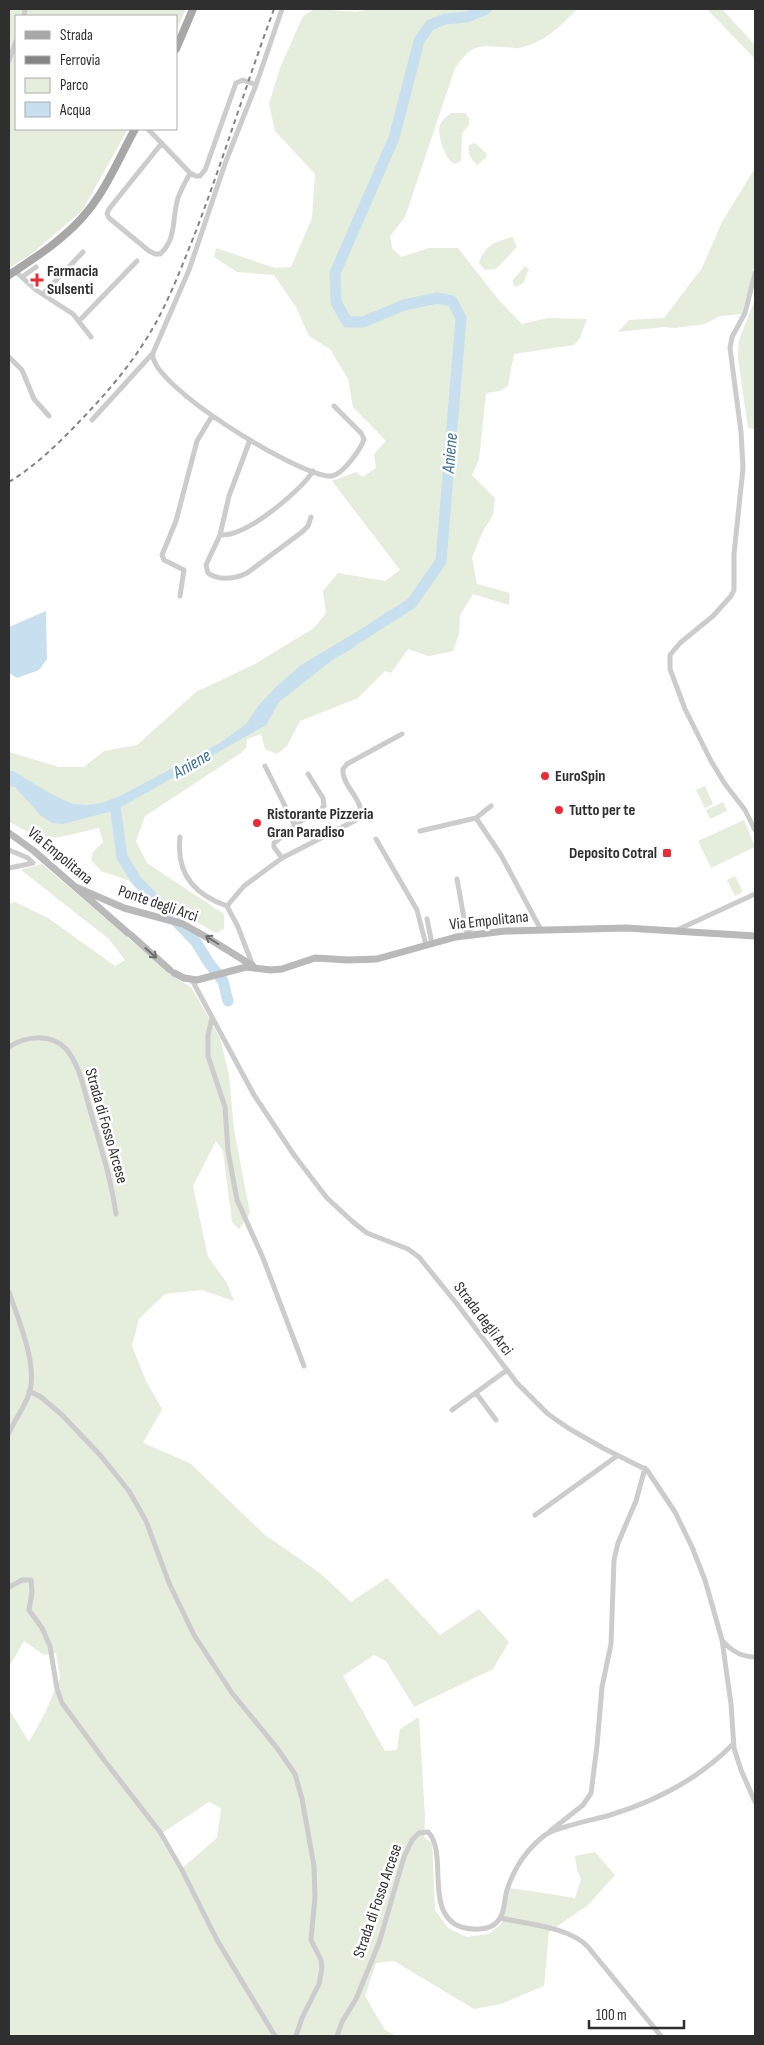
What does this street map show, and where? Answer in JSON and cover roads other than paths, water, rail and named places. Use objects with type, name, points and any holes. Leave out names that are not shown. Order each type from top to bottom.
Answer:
[{"type":"main road","points":[[178,44],[193,9]]},
{"type":"main road","points":[[12,273],[69,229],[88,211],[134,130]]},
{"type":"main road","name":"Via Empolitana","points":[[9,833],[29,847],[78,888],[172,972],[196,980],[232,970],[253,967],[277,970],[315,958],[377,959],[467,933],[602,928],[755,936]]},
{"type":"main road","name":"Ponte degli Arci","points":[[78,888],[124,908],[183,924],[253,967]]},
{"type":"main road","points":[[115,920],[115,912],[124,908]]},
{"type":"main road","points":[[231,952],[234,961],[232,970]]},
{"type":"street","points":[[282,9],[256,85],[223,170],[189,270],[153,352],[152,359],[166,378],[212,416],[250,440],[313,471],[328,476],[338,474],[364,441],[362,434],[334,406]]},
{"type":"street","points":[[9,61],[15,44]]},
{"type":"street","points":[[149,130],[190,173],[198,176],[205,170],[236,83],[243,80],[256,85]]},
{"type":"street","points":[[162,143],[109,209],[107,214],[109,218],[149,251],[160,254],[167,247],[171,239],[178,197],[190,173]]},
{"type":"street","points":[[43,294],[83,252]]},
{"type":"street","points":[[79,321],[136,261]]},
{"type":"street","points":[[22,277],[36,267]]},
{"type":"street","points":[[12,273],[22,277],[43,294],[66,308],[92,337]]},
{"type":"street","points":[[755,273],[745,313],[732,337],[730,348],[741,432],[743,468],[734,554],[734,590],[713,616],[680,643],[670,655],[670,669],[685,709],[711,761],[725,784],[745,810],[755,830]]},
{"type":"street","points":[[92,420],[153,352]]},
{"type":"street","points":[[9,357],[22,370],[34,399],[49,416]]},
{"type":"street","points":[[180,596],[184,570],[164,560],[162,553],[176,521],[197,441],[212,416]]},
{"type":"street","points":[[250,440],[230,496],[220,535],[206,565],[206,571],[215,577],[234,578],[246,573],[306,528],[311,517]]},
{"type":"street","points":[[220,535],[237,532],[251,525],[298,488],[313,471]]},
{"type":"street","points":[[227,906],[244,886],[282,858],[360,818],[360,808],[343,776],[343,769],[347,764],[402,734]]},
{"type":"street","points":[[264,766],[295,824]]},
{"type":"street","points":[[282,858],[274,847],[276,839],[294,828],[295,824],[320,811],[324,806],[323,798],[308,774]]},
{"type":"street","points":[[420,832],[476,818],[491,806]]},
{"type":"street","points":[[476,818],[501,855],[541,930]]},
{"type":"street","points":[[180,837],[179,857],[191,883],[208,898],[227,906],[238,927],[253,967]]},
{"type":"street","points":[[376,839],[417,910],[429,945]]},
{"type":"street","points":[[9,850],[28,858],[33,863],[9,868]]},
{"type":"street","points":[[457,878],[467,933],[476,926],[500,922],[501,914]]},
{"type":"street","points":[[674,932],[755,894]]},
{"type":"street","points":[[427,919],[429,945]]},
{"type":"street","name":"Strada degli Arci","points":[[196,980],[212,1018],[257,1099],[289,1148],[324,1195],[367,1233],[408,1249],[419,1257],[458,1304],[507,1370],[529,1396],[558,1422],[617,1456],[645,1468]]},
{"type":"street","points":[[212,1018],[208,1035],[208,1056],[225,1108],[227,1147],[236,1196],[241,1212],[261,1252],[304,1366]]},
{"type":"street","name":"Strada di Fosso Arcese","points":[[9,1047],[28,1039],[46,1039],[60,1044],[73,1058],[106,1164],[116,1214]]},
{"type":"street","points":[[9,1292],[20,1321],[30,1372],[30,1391],[9,1433]]},
{"type":"street","points":[[452,1410],[507,1370]]},
{"type":"street","points":[[30,1391],[41,1396],[62,1414],[101,1456],[129,1491],[146,1521],[168,1583],[194,1635],[224,1681],[295,1774],[302,1799],[314,1866],[315,1897],[311,1940],[321,1960],[322,1968],[319,1984],[303,2016],[296,2036]]},
{"type":"street","points":[[476,1393],[496,1420]]},
{"type":"street","points":[[535,1515],[617,1456]]},
{"type":"street","points":[[645,1468],[675,1512],[702,1572],[722,1640],[731,1704],[733,1744],[741,1770],[755,1802]]},
{"type":"street","points":[[645,1468],[636,1501],[619,1540],[614,1560],[611,1644],[602,1687],[591,1792],[583,1805],[530,1848],[517,1866],[508,1887],[500,1918],[564,1932],[579,1939],[588,1947],[661,2036]]},
{"type":"street","points":[[9,1587],[22,1580],[31,1580],[32,1592],[29,1610],[42,1628],[50,1646],[61,1701],[104,1760],[158,1828],[183,1872],[217,1940],[275,2036]]},
{"type":"street","points":[[722,1640],[736,1653],[755,1657]]},
{"type":"street","points":[[548,1833],[617,1813],[657,1798],[712,1764],[733,1744]]},
{"type":"street","name":"Strada di Fosso Arcese","points":[[337,2036],[377,1948],[404,1857],[412,1840],[419,1833],[426,1831],[431,1836],[436,1854],[440,1898],[445,1912],[452,1921],[462,1927],[479,1929],[492,1926],[500,1918]]},
{"type":"water","points":[[46,611],[47,659],[39,670],[17,678],[9,673],[9,627]]},
{"type":"water","name":"Aniene","points":[[348,637],[355,647],[335,658],[279,702],[266,725],[116,810],[63,824],[52,823],[41,816],[15,787],[9,786],[9,771],[13,771],[53,795],[73,804],[88,805],[102,803],[120,796],[220,743],[247,723],[259,705],[301,665]]},
{"type":"waterway","name":"Aniene","points":[[340,649],[412,603],[441,561],[461,318],[452,301],[437,298],[404,305],[363,322],[347,322],[336,302],[335,273],[394,138],[419,41],[430,25],[445,19],[467,17],[486,9]]},
{"type":"waterway","points":[[115,805],[122,857],[136,880],[196,942],[223,981],[228,1001]]},
{"type":"railway","points":[[9,482],[45,455],[105,394],[138,352],[153,328],[173,287],[196,231],[274,9]]},
{"type":"place","name":"Farmacia Sulsenti","points":[[37,280]]},
{"type":"place","name":"EuroSpin","points":[[545,776]]},
{"type":"place","name":"Tutto per te","points":[[559,810]]},
{"type":"place","name":"Ristorante Pizzeria Gran Paradiso","points":[[257,823]]},
{"type":"place","name":"Deposito Cotral","points":[[667,853]]}]
